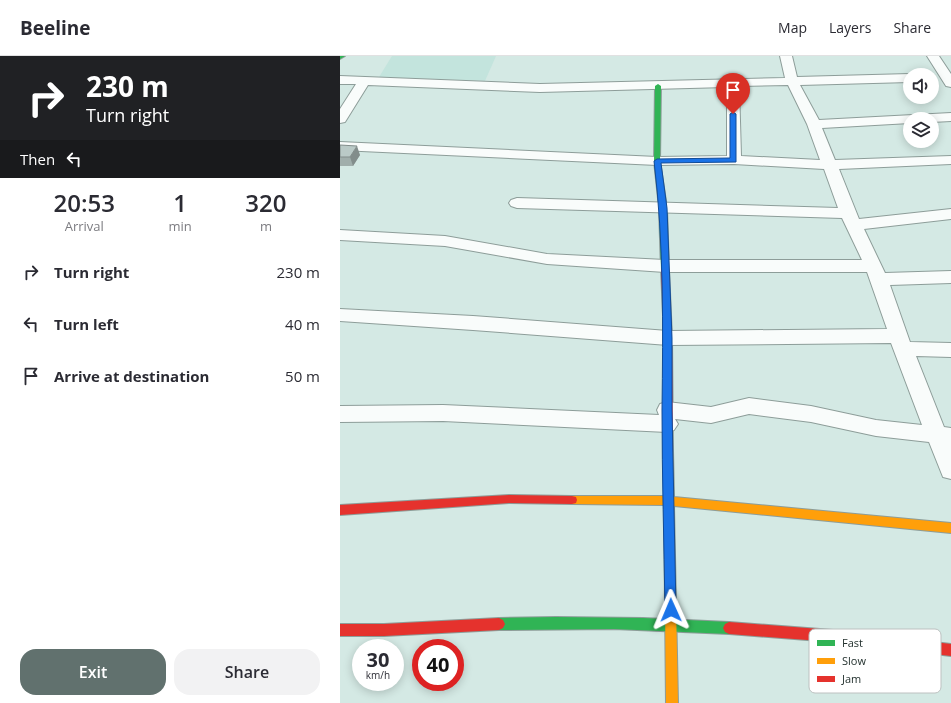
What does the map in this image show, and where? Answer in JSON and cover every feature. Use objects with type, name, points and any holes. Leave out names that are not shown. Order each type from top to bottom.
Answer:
[{"type":"street","points":[[786,56],[792,81],[814,124],[851,219],[876,273],[901,343],[944,435],[951,470]]},
{"type":"street","points":[[933,56],[950,79]]},
{"type":"street","points":[[340,80],[540,88],[903,78]]},
{"type":"street","points":[[939,78],[950,79]]},
{"type":"street","points":[[340,118],[364,82]]},
{"type":"street","points":[[732,83],[734,160]]},
{"type":"street","points":[[658,86],[657,161],[663,208],[668,338],[667,417],[672,703]]},
{"type":"street","points":[[814,124],[951,116]]},
{"type":"street","points":[[340,146],[657,161],[734,160],[830,165],[951,160]]},
{"type":"street","points":[[517,203],[663,208],[851,219],[951,214]]},
{"type":"street","points":[[340,235],[445,241],[547,259],[665,266],[951,277]]},
{"type":"street","points":[[340,315],[473,323],[668,338],[901,343],[951,350]]},
{"type":"street","points":[[340,414],[443,413],[667,417],[711,415],[749,406],[811,414],[876,428],[944,435]]},
{"type":"street","points":[[340,510],[509,499],[669,501],[951,528]]},
{"type":"street","points":[[340,630],[384,630],[527,623],[671,624],[809,634]]},
{"type":"street","points":[[941,649],[951,650]]},
{"type":"shaded area","points":[[392,56],[496,56],[485,81],[379,77]]},
{"type":"building","points":[[340,145],[357,146],[350,157],[340,157]]},
{"type":"traffic: fast","points":[[658,86],[657,161],[663,208],[665,269]]},
{"type":"traffic: fast","points":[[499,624],[614,623],[729,628]]},
{"type":"traffic: slow","points":[[668,451],[672,703]]},
{"type":"traffic: slow","points":[[572,500],[669,501],[951,528]]},
{"type":"traffic: jam","points":[[665,269],[668,338],[668,451]]},
{"type":"traffic: jam","points":[[340,510],[509,499],[572,500]]},
{"type":"traffic: jam","points":[[340,630],[384,630],[499,624]]},
{"type":"traffic: jam","points":[[729,628],[809,634]]},
{"type":"traffic: jam","points":[[941,649],[951,650]]},
{"type":"route","points":[[671,610],[667,410],[668,338],[663,208],[657,161],[734,160],[733,114]]}]
